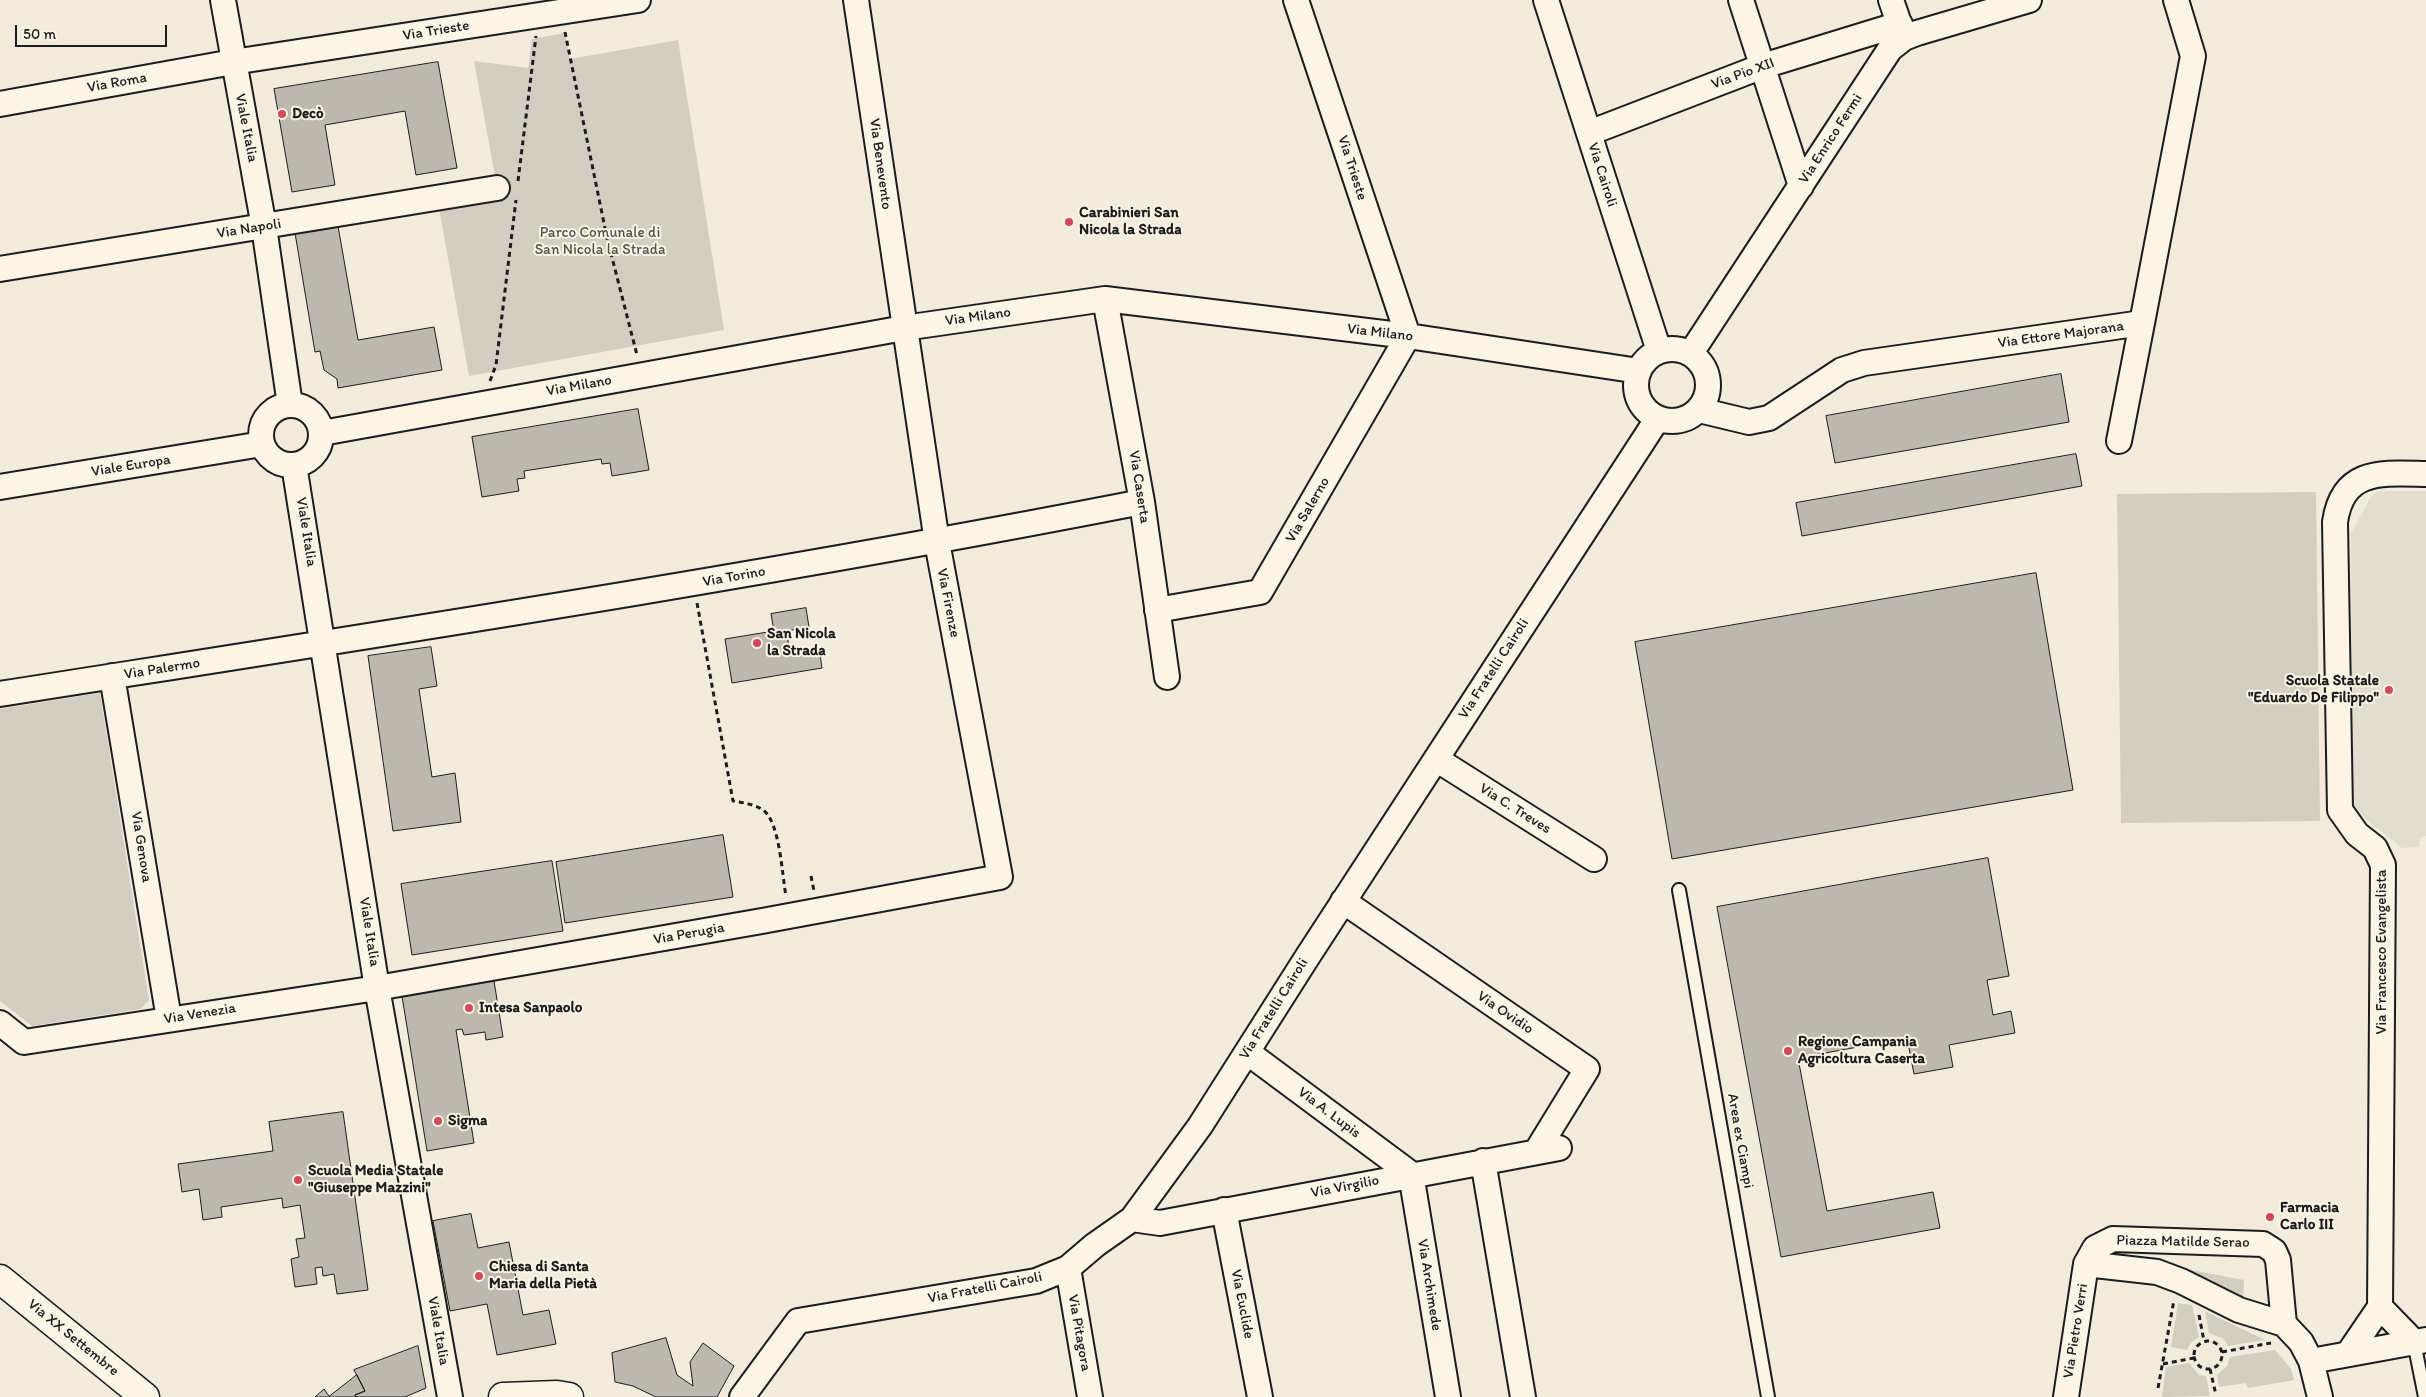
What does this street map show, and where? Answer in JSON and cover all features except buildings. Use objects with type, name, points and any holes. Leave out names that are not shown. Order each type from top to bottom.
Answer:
[{"type":"street","name":"Viale Italia","points":[[223,0],[264,227],[290,404]]},
{"type":"street","name":"Via Trieste","points":[[233,62],[638,0]]},
{"type":"street","name":"Via Benevento","points":[[856,0],[904,328]]},
{"type":"street","name":"Via Trieste","points":[[1296,0],[1408,336]]},
{"type":"street","name":"Via Cairoli","points":[[1546,0],[1658,351]]},
{"type":"street","points":[[1740,0],[1801,186]]},
{"type":"street","points":[[1891,0],[1902,31]]},
{"type":"street","name":"Via Enrico Fermi","points":[[1691,353],[1902,31],[2029,0]]},
{"type":"street","name":"Via Ettore Majorana","points":[[2120,441],[2193,56],[2176,0]]},
{"type":"street","name":"Via Pio XII","points":[[1589,133],[1763,66],[1902,31]]},
{"type":"street","name":"Via Roma","points":[[0,104],[233,62]]},
{"type":"street","name":"Via Napoli","points":[[0,269],[510,189]]},
{"type":"street","name":"Via Milano","points":[[322,433],[904,328],[1105,299],[1408,336],[1639,370]]},
{"type":"street","name":"Via Caserta","points":[[1105,299],[1142,502],[1167,677]]},
{"type":"street","name":"Via Ettore Majorana","points":[[1699,410],[1749,422],[1769,418],[1842,370],[1864,363],[2142,323]]},
{"type":"street","name":"Via Firenze","points":[[904,328],[937,542],[1000,877]]},
{"type":"street","name":"Via Salerno","points":[[1157,610],[1260,592],[1408,336]]},
{"type":"street","points":[[1675,348],[1691,353],[1701,362],[1708,380],[1706,399],[1699,410],[1680,421],[1668,421],[1658,418],[1646,410],[1638,398],[1636,384],[1639,370],[1650,356],[1658,351],[1675,348]]},
{"type":"street","points":[[290,404],[299,406],[315,415],[322,433],[318,450],[312,458],[294,465],[284,464],[275,460],[267,453],[262,444],[262,426],[266,418],[281,407],[290,404]]},
{"type":"street","name":"Via Fratelli Cairoli","points":[[742,1397],[798,1320],[1036,1281],[1068,1268],[1095,1245],[1132,1219],[1200,1126],[1343,902],[1658,418]]},
{"type":"street","name":"Viale Europa","points":[[0,488],[262,444]]},
{"type":"street","name":"Viale Italia","points":[[294,465],[324,643],[377,988],[450,1397]]},
{"type":"street","name":"Via Francesco Evangelista","points":[[2380,1307],[2384,865],[2375,848],[2357,834],[2340,810],[2335,522],[2337,507],[2345,492],[2356,482],[2371,475],[2386,473],[2426,474]]},
{"type":"street","name":"Via Torino","points":[[324,643],[693,584],[937,542],[1142,502]]},
{"type":"street","name":"Via Palermo","points":[[0,694],[324,643]]},
{"type":"street","name":"Via Genova","points":[[112,676],[169,1019]]},
{"type":"street","name":"Via C. Treves","points":[[1436,759],[1594,858]]},
{"type":"street","name":"Via Perugia","points":[[377,988],[1000,877]]},
{"type":"street","name":"Via Ovidio","points":[[1343,902],[1587,1069],[1547,1150]]},
{"type":"street","name":"Via Venezia","points":[[0,1023],[24,1042],[377,988]]},
{"type":"street","name":"Via A. Lupis","points":[[1247,1052],[1411,1174]]},
{"type":"street","name":"Via Virgilio","points":[[1132,1219],[1160,1223],[1411,1174],[1547,1150]]},
{"type":"street","points":[[1483,1161],[1523,1397]]},
{"type":"street","name":"Via Archimede","points":[[1411,1174],[1448,1397]]},
{"type":"street","name":"Via Euclide","points":[[1224,1210],[1260,1397]]},
{"type":"street","name":"Piazza Matilde Serao","points":[[2291,1331],[2239,1310],[2156,1272],[2086,1264],[2095,1248],[2113,1239],[2263,1244],[2274,1251],[2278,1260],[2291,1331],[2311,1361],[2320,1397]]},
{"type":"street","name":"Via Pietro Verri","points":[[2066,1397],[2086,1264]]},
{"type":"street","name":"Via Pitagora","points":[[1068,1268],[1090,1397]]},
{"type":"street","name":"Via XX Settembre","points":[[0,1279],[145,1397]]},
{"type":"street","points":[[2348,1354],[2380,1307],[2420,1341]]},
{"type":"street","points":[[2311,1361],[2420,1341]]},
{"type":"street","points":[[503,1397],[558,1395],[569,1397]]},
{"type":"lane","name":"Area ex Ciampi","points":[[1679,890],[1768,1397]]},
{"type":"lane","points":[[2420,1341],[2425,1397]]},
{"type":"path","points":[[482,403],[496,365],[510,189],[549,14]]},
{"type":"path","points":[[549,14],[606,238],[634,338],[640,375]]},
{"type":"path","points":[[693,584],[733,801],[752,804],[765,811],[774,827],[789,916]]},
{"type":"path","points":[[2158,1388],[2177,1280]]},
{"type":"path","points":[[2222,1352],[2291,1331]]},
{"type":"path","points":[[2206,1340],[2216,1342],[2222,1352],[2220,1363],[2210,1369],[2199,1366],[2194,1358],[2198,1344],[2206,1340]]},
{"type":"path","points":[[2162,1364],[2194,1358]]},
{"type":"path","points":[[2210,1369],[2216,1395]]},
{"type":"shaded area","name":"Scuola Statale \"Eduardo De Filippo\"","points":[[2378,491],[2426,491],[2426,836],[2421,837],[2419,847],[2402,848],[2352,808],[2351,534],[2370,498]]},
{"type":"green space","name":"Parco Comunale di San Nicola la Strada","points":[[565,33],[570,59],[678,40],[724,330],[469,376],[439,208],[499,198],[474,61],[528,68],[532,39]]},
{"type":"green space","points":[[2316,492],[2320,821],[2121,823],[2117,494]]},
{"type":"green space","points":[[100,693],[149,1000],[141,1009],[32,1026],[0,1001],[0,709]]},
{"type":"green space","points":[[2120,1248],[2127,1251],[2128,1258],[2244,1280],[2243,1303],[2112,1260],[2112,1254]]},
{"type":"green space","points":[[2178,1303],[2192,1305],[2199,1337],[2191,1343],[2187,1350],[2171,1347]]},
{"type":"green space","points":[[2205,1311],[2265,1340],[2228,1346],[2224,1339],[2209,1333]]},
{"type":"green space","points":[[2275,1350],[2291,1369],[2294,1380],[2248,1388],[2246,1383],[2219,1387],[2217,1375],[2227,1366],[2230,1357]]},
{"type":"green space","points":[[2189,1363],[2199,1375],[2206,1376],[2210,1396],[2162,1397],[2166,1367]]},
{"type":"place","name":"Decò","points":[[282,114]]},
{"type":"place","name":"Carabinieri San Nicola la Strada","points":[[1069,222]]},
{"type":"place","name":"San Nicola la Strada","points":[[757,643]]},
{"type":"place","name":"Scuola Statale \"Eduardo De Filippo\"","points":[[2389,690]]},
{"type":"place","name":"Intesa Sanpaolo","points":[[469,1008]]},
{"type":"place","name":"Regione Campania Agricoltura Caserta","points":[[1788,1051]]},
{"type":"place","name":"Sigma","points":[[438,1121]]},
{"type":"place","name":"Scuola Media Statale \"Giuseppe Mazzini\"","points":[[298,1180]]},
{"type":"place","name":"Farmacia Carlo III","points":[[2270,1217]]},
{"type":"place","name":"Chiesa di Santa Maria della Pietà","points":[[479,1276]]}]
